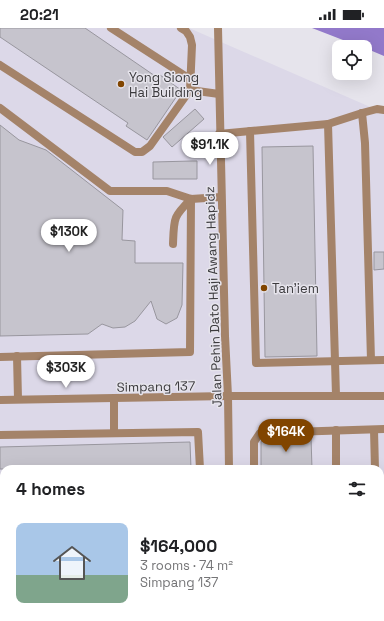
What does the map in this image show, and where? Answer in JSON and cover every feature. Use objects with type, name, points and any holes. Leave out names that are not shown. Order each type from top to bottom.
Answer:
[{"type":"street","points":[[111,28],[190,79]]},
{"type":"street","points":[[0,66],[135,152],[142,152],[150,146],[190,90],[191,41],[190,37],[181,28]]},
{"type":"street","name":"Jalan Pehin Dato Haji Awang Hapidz","points":[[218,28],[219,134],[229,465]]},
{"type":"street","points":[[190,90],[219,94]]},
{"type":"street","points":[[0,108],[110,191],[167,191],[191,199],[221,197]]},
{"type":"street","points":[[219,134],[328,124],[362,112],[377,109],[384,110]]},
{"type":"street","points":[[362,112],[365,151],[371,360]]},
{"type":"street","points":[[328,124],[336,395]]},
{"type":"street","points":[[250,132],[256,363],[384,360]]},
{"type":"street","points":[[173,244],[173,224],[175,216],[191,199]]},
{"type":"street","points":[[0,357],[190,352],[191,199]]},
{"type":"street","points":[[17,356],[18,399]]},
{"type":"street","name":"Simpang 137","points":[[0,400],[228,396],[384,396]]},
{"type":"street","points":[[114,398],[114,433]]},
{"type":"street","points":[[254,465],[254,442],[260,433],[384,429]]},
{"type":"street","points":[[336,430],[336,465]]},
{"type":"street","points":[[374,430],[375,465]]},
{"type":"street","points":[[0,435],[198,432],[200,465]]},
{"type":"shaded area","points":[[0,28],[189,28],[384,113],[384,465],[0,465]]},
{"type":"shaded area","points":[[312,28],[384,28],[384,56],[372,51],[372,40],[343,40]]},
{"type":"building","name":"Yong Siong Hai Building","points":[[0,28],[85,28],[158,78],[160,75],[181,90],[147,140],[126,126],[128,123],[0,37]]},
{"type":"building","points":[[195,109],[204,119],[172,147],[163,137]]},
{"type":"building","points":[[0,125],[19,140],[46,150],[123,210],[122,240],[135,241],[135,263],[183,263],[182,305],[177,318],[166,324],[157,319],[151,301],[135,321],[125,327],[113,328],[102,324],[88,334],[0,336]]},
{"type":"building","points":[[313,146],[317,356],[265,357],[262,147]]},
{"type":"building","points":[[197,161],[197,179],[153,179],[153,162]]},
{"type":"building","points":[[374,252],[384,252],[384,269],[374,270]]},
{"type":"building","points":[[311,437],[312,465],[261,465],[261,442],[263,438]]},
{"type":"building","points":[[190,442],[191,465],[0,465],[0,447]]},
{"type":"place","name":"Yong Siong Hai Building","points":[[121,84]]},
{"type":"place","name":"Tan'iem","points":[[264,288]]}]
